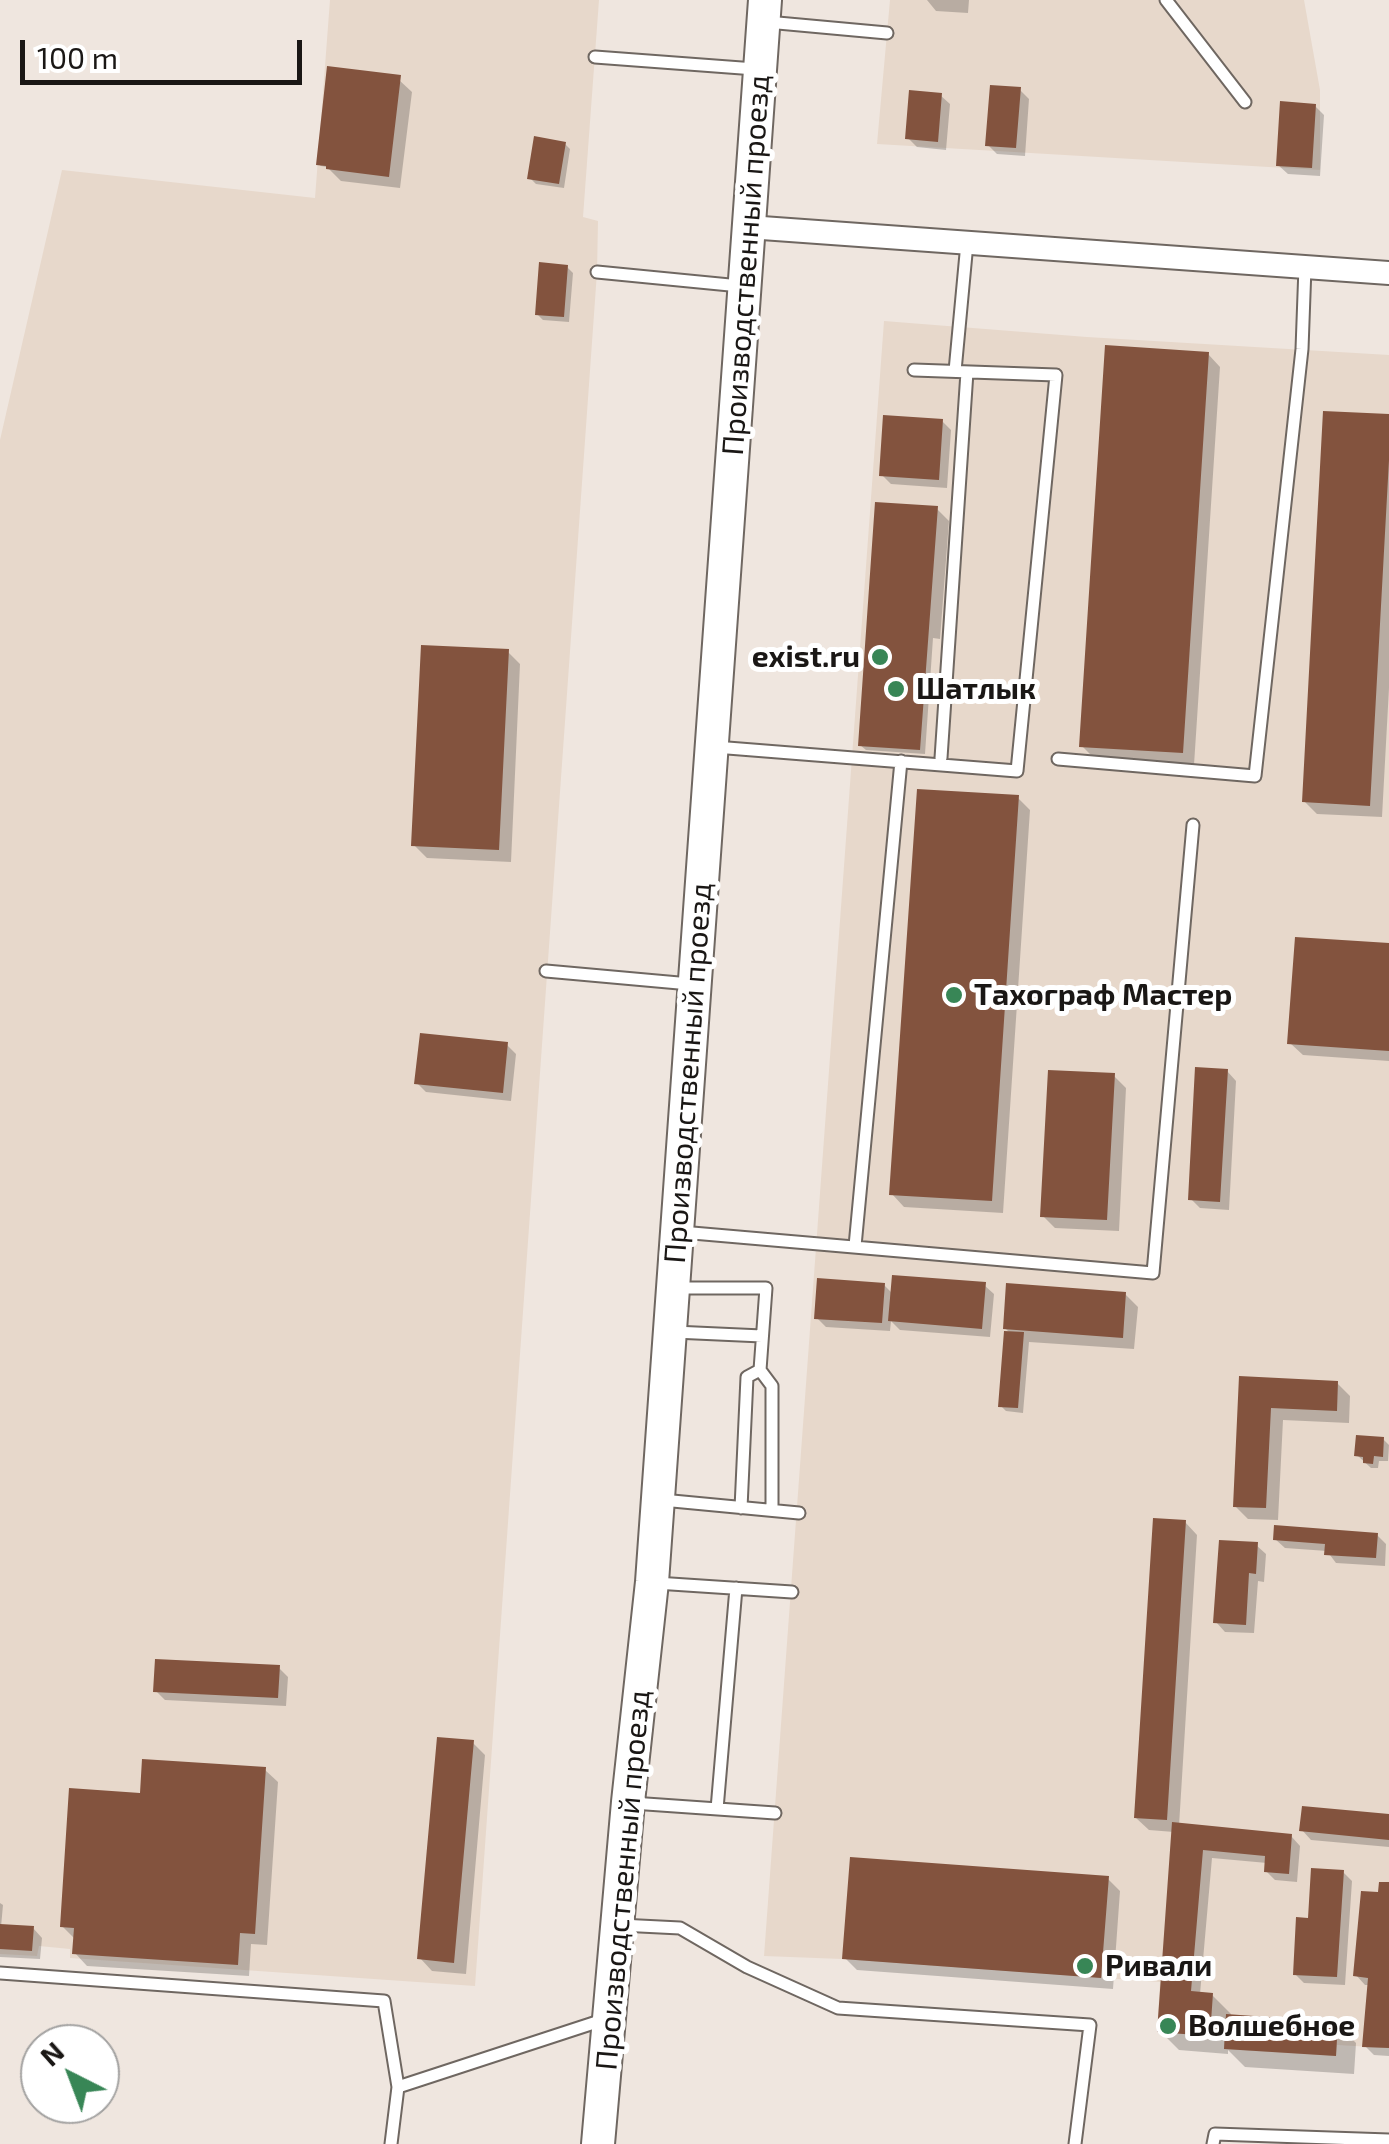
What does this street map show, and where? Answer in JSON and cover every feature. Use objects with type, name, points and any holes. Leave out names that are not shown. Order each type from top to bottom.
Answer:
[{"type":"street","name":"Производственный проезд","points":[[598,2144],[652,1582],[764,11]]},
{"type":"street","points":[[748,227],[1389,273]]},
{"type":"lane","points":[[1166,0],[1246,102]]},
{"type":"lane","points":[[764,11],[887,34]]},
{"type":"lane","points":[[595,58],[760,69]]},
{"type":"lane","points":[[941,758],[966,243]]},
{"type":"lane","points":[[1058,759],[1255,776],[1302,350],[1305,267]]},
{"type":"lane","points":[[598,272],[744,286]]},
{"type":"lane","points":[[711,747],[1016,771],[1056,375],[914,370]]},
{"type":"lane","points":[[855,1246],[902,761]]},
{"type":"lane","points":[[676,1232],[1153,1272],[1193,824]]},
{"type":"lane","points":[[546,972],[694,985]]},
{"type":"lane","points":[[672,1288],[766,1288],[760,1370],[772,1386],[772,1510]]},
{"type":"lane","points":[[669,1332],[762,1336]]},
{"type":"lane","points":[[741,1508],[748,1376],[760,1370]]},
{"type":"lane","points":[[657,1500],[798,1513]]},
{"type":"lane","points":[[652,1582],[792,1592]]},
{"type":"lane","points":[[716,1809],[736,1588]]},
{"type":"lane","points":[[628,1802],[776,1813]]},
{"type":"lane","points":[[618,1925],[680,1928],[747,1967],[838,2008],[1090,2025],[1074,2144]]},
{"type":"lane","points":[[0,1973],[384,2000],[398,2088],[391,2144]]},
{"type":"lane","points":[[398,2088],[610,2018]]},
{"type":"lane","points":[[1213,2144],[1216,2134],[1389,2140]]},
{"type":"shaded area","points":[[330,0],[599,0],[583,217],[598,221],[597,272],[475,1986],[70,1958],[70,1949],[39,1946],[37,1956],[0,1954],[0,440],[62,170],[315,198]]},
{"type":"shaded area","points":[[890,0],[1304,0],[1320,90],[1320,170],[877,144]]},
{"type":"shaded area","points":[[884,321],[1389,355],[1389,2048],[1337,2045],[1336,2056],[1224,2049],[1224,2037],[1157,2032],[1160,1982],[764,1956]]},
{"type":"building","points":[[327,66],[401,75],[389,177],[316,165]]},
{"type":"building","points":[[990,85],[1021,87],[1016,148],[985,146]]},
{"type":"building","points":[[909,90],[942,93],[938,142],[905,139]]},
{"type":"building","points":[[1280,101],[1316,104],[1312,168],[1276,166]]},
{"type":"building","points":[[534,136],[566,142],[559,184],[527,179]]},
{"type":"building","points":[[539,262],[568,265],[564,317],[535,315]]},
{"type":"building","points":[[1105,345],[1209,352],[1183,753],[1079,747]]},
{"type":"building","points":[[1323,411],[1389,414],[1370,806],[1302,802]]},
{"type":"building","points":[[883,415],[943,419],[939,480],[879,476]]},
{"type":"building","points":[[875,502],[938,506],[920,750],[858,746]]},
{"type":"building","points":[[421,645],[509,649],[499,850],[411,846]]},
{"type":"building","name":"Тахограф Мастер","points":[[917,789],[1019,795],[992,1201],[889,1195]]},
{"type":"building","points":[[1295,937],[1389,943],[1389,1051],[1287,1044]]},
{"type":"building","points":[[420,1033],[508,1042],[503,1093],[414,1084]]},
{"type":"building","points":[[1195,1067],[1228,1069],[1220,1202],[1188,1200]]},
{"type":"building","points":[[1048,1070],[1115,1073],[1107,1220],[1040,1217]]},
{"type":"building","points":[[892,1275],[986,1282],[982,1329],[888,1321]]},
{"type":"building","points":[[817,1278],[885,1283],[882,1323],[814,1319]]},
{"type":"building","points":[[1006,1283],[1126,1292],[1123,1338],[1003,1329]]},
{"type":"building","points":[[1004,1331],[1024,1332],[1018,1408],[998,1407]]},
{"type":"building","points":[[1239,1376],[1338,1381],[1337,1411],[1271,1408],[1266,1508],[1233,1507]]},
{"type":"building","points":[[1356,1435],[1384,1437],[1383,1457],[1374,1456],[1373,1464],[1354,1456]]},
{"type":"building","points":[[1153,1518],[1186,1520],[1167,1820],[1134,1818]]},
{"type":"building","points":[[1274,1525],[1378,1533],[1376,1558],[1324,1555],[1325,1544],[1273,1540]]},
{"type":"building","points":[[1219,1540],[1258,1542],[1256,1574],[1249,1573],[1246,1625],[1213,1623]]},
{"type":"building","points":[[155,1659],[280,1665],[278,1698],[153,1692]]},
{"type":"building","points":[[437,1737],[474,1740],[454,1963],[417,1959]]},
{"type":"building","points":[[142,1759],[266,1767],[255,1934],[240,1933],[238,1965],[72,1954],[74,1928],[60,1927],[69,1788],[140,1793]]},
{"type":"building","points":[[1302,1806],[1389,1814],[1389,1840],[1299,1831]]},
{"type":"building","points":[[1172,1822],[1292,1834],[1289,1874],[1264,1872],[1265,1856],[1203,1850],[1191,1991],[1213,1993],[1210,2036],[1157,2032]]},
{"type":"building","points":[[850,1857],[1109,1876],[1101,1978],[842,1959]]},
{"type":"building","points":[[1311,1868],[1344,1870],[1337,1977],[1293,1975],[1296,1917],[1308,1918]]},
{"type":"building","points":[[1379,1882],[1389,1882],[1389,2048],[1362,2047],[1368,1978],[1353,1976],[1361,1891],[1378,1892]]},
{"type":"building","points":[[0,1924],[34,1926],[32,1951],[0,1949]]},
{"type":"building","points":[[1226,2014],[1338,2022],[1336,2056],[1224,2049]]},
{"type":"place","name":"exist.ru","points":[[880,657]]},
{"type":"place","name":"Шатлык","points":[[896,689]]},
{"type":"place","name":"Тахограф Мастер","points":[[954,995]]},
{"type":"place","name":"Ривали","points":[[1085,1966]]},
{"type":"place","name":"Волшебное","points":[[1168,2026]]}]
